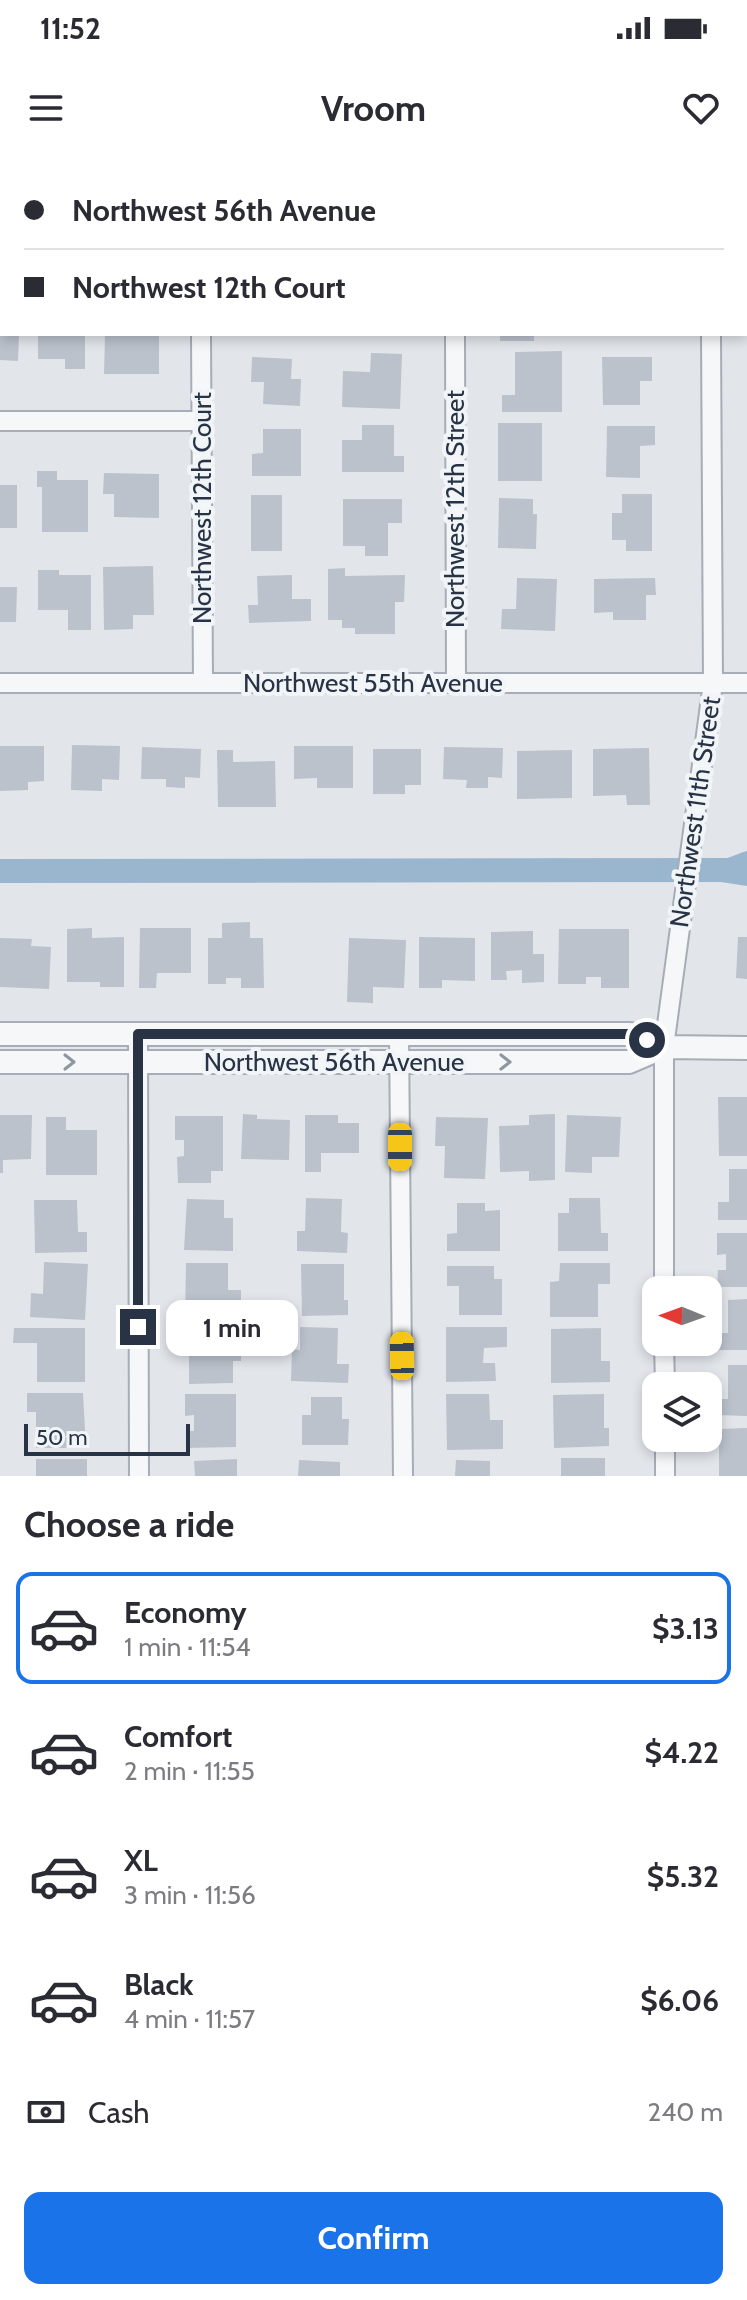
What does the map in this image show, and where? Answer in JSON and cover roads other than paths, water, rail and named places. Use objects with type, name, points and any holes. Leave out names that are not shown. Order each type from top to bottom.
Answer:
[{"type":"street","name":"Northwest 12th Court","points":[[201,336],[203,683]]},
{"type":"street","name":"Northwest 12th Street","points":[[455,336],[456,683]]},
{"type":"street","name":"Northwest 11th Street","points":[[664,1276],[664,1047],[713,683],[711,336]]},
{"type":"street","points":[[0,421],[201,421]]},
{"type":"street","name":"Northwest 55th Avenue","points":[[0,683],[747,683]]},
{"type":"street","name":"Northwest 56th Avenue","points":[[0,1034],[630,1034],[664,1047],[747,1048]]},
{"type":"street","points":[[138,1034],[139,1476]]},
{"type":"street","points":[[399,1034],[403,1476]]},
{"type":"street","name":"Northwest 56th Avenue","points":[[0,1062],[629,1062],[664,1047]]},
{"type":"street","points":[[665,1452],[665,1476]]},
{"type":"water","points":[[747,851],[747,886],[708,880],[702,874],[708,862]]},
{"type":"waterway","points":[[0,871],[747,870]]}]
